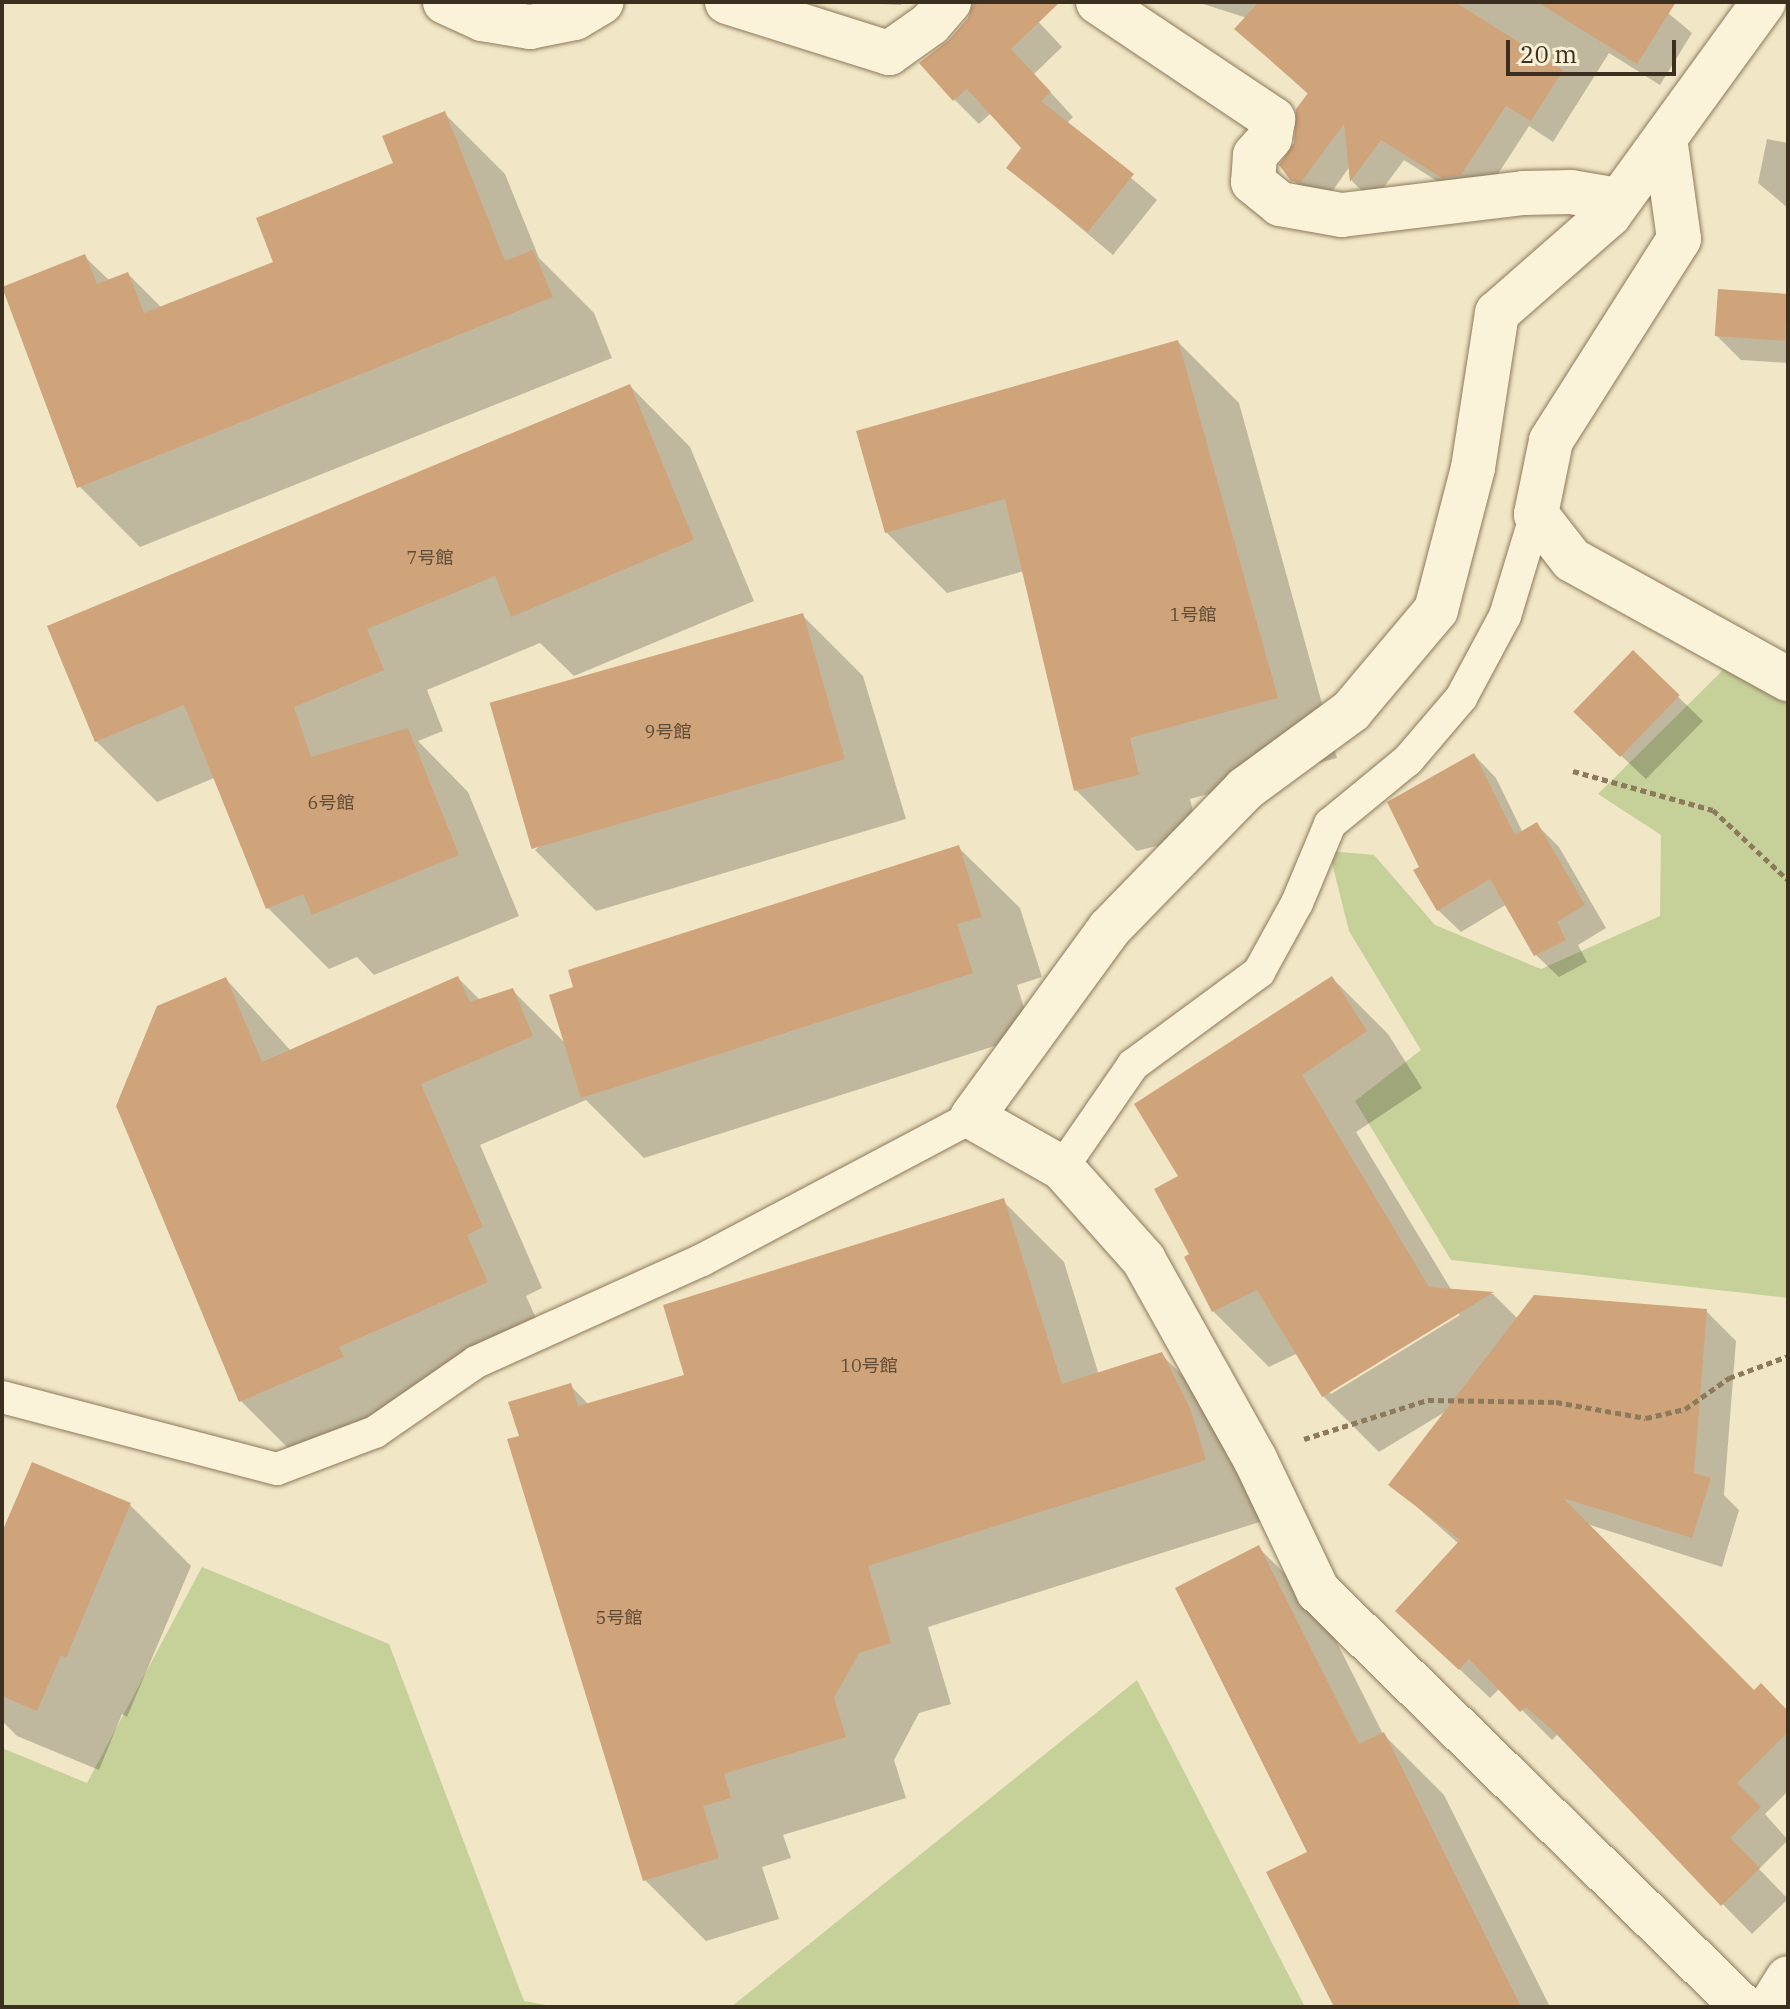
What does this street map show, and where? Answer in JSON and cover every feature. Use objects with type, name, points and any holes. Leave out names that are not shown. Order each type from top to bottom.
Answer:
[{"type":"street","points":[[445,2],[482,19],[530,27],[575,18],[602,2]]},
{"type":"street","points":[[727,2],[889,53],[930,24],[949,2]]},
{"type":"street","points":[[1098,2],[1273,119],[1270,138],[1255,155],[1253,182],[1280,204],[1342,215],[1524,193],[1571,192],[1619,200]]},
{"type":"street","points":[[1743,2007],[1318,1591],[1255,1459],[1144,1260],[1062,1168],[972,1117],[1110,928],[1245,789],[1351,711],[1436,610],[1473,468],[1497,313],[1609,215],[1764,2]]},
{"type":"street","points":[[1665,138],[1679,239],[1551,441],[1536,514],[1572,560],[1788,679]]},
{"type":"street","points":[[1770,2007],[1788,1978]]},
{"type":"lane","points":[[1062,1168],[1133,1065],[1259,972],[1297,903],[1330,824],[1408,760],[1461,698],[1505,616],[1536,514]]},
{"type":"lane","points":[[2,1397],[277,1469],[375,1432],[476,1362],[702,1260],[972,1117]]},
{"type":"path","points":[[1573,771],[1713,810],[1788,880]]},
{"type":"path","points":[[1255,1459],[1428,1400],[1556,1402],[1646,1418],[1685,1409],[1729,1378],[1788,1356]]},
{"type":"green space","points":[[1725,668],[1788,698],[1788,1298],[1451,1260],[1355,1101],[1421,1050],[1349,931],[1329,851],[1374,855],[1435,925],[1541,969],[1660,916],[1661,835],[1598,794]]},
{"type":"green space","points":[[202,1567],[389,1644],[524,2001],[557,2007],[2,2007],[2,1748],[87,1783]]},
{"type":"green space","points":[[1137,1680],[1305,2007],[731,2007]]},
{"type":"building","points":[[973,2],[1060,2],[1011,49],[1051,92],[1041,101],[1134,174],[1088,232],[1006,168],[1021,148],[967,89],[953,101],[919,63],[949,40],[968,18]]},
{"type":"building","points":[[1259,2],[1455,2],[1563,70],[1531,121],[1506,106],[1461,175],[1442,178],[1381,140],[1350,182],[1344,124],[1301,182],[1291,181],[1279,165],[1294,143],[1296,109],[1308,93],[1234,29]]},
{"type":"building","points":[[1537,2],[1676,2],[1637,64]]},
{"type":"building","points":[[445,111],[505,261],[533,250],[553,297],[77,488],[2,287],[85,254],[97,284],[128,272],[144,313],[273,262],[256,218],[393,163],[382,136]]},
{"type":"building","points":[[1718,289],[1788,294],[1785,341],[1715,336]]},
{"type":"building","points":[[1178,340],[1278,698],[1130,738],[1139,775],[1074,791],[1005,499],[885,533],[856,431]]},
{"type":"building","points":[[630,384],[694,540],[511,617],[495,576],[367,629],[384,670],[294,707],[311,757],[408,728],[459,855],[312,915],[303,894],[266,909],[184,705],[95,742],[47,626]]},
{"type":"building","points":[[803,613],[845,759],[532,849],[490,703]]},
{"type":"building","points":[[1633,650],[1680,695],[1620,757],[1573,712]]},
{"type":"building","points":[[1474,753],[1515,835],[1537,822],[1585,905],[1557,922],[1566,940],[1534,956],[1490,879],[1437,911],[1413,870],[1419,867],[1387,802]]},
{"type":"building","points":[[959,845],[982,917],[957,924],[973,973],[581,1098],[549,995],[573,987],[568,970]]},
{"type":"building","points":[[458,976],[470,1002],[513,988],[533,1036],[421,1084],[483,1227],[467,1235],[488,1282],[339,1347],[344,1357],[239,1402],[116,1106],[157,1006],[226,977],[262,1062]]},
{"type":"building","points":[[1332,976],[1367,1031],[1302,1075],[1429,1287],[1494,1292],[1322,1397],[1257,1290],[1212,1312],[1184,1257],[1189,1254],[1154,1189],[1178,1176],[1134,1104]]},
{"type":"building","points":[[1004,1198],[1062,1384],[1162,1352],[1190,1408],[1206,1460],[868,1566],[891,1643],[859,1653],[834,1698],[846,1737],[724,1774],[731,1798],[703,1806],[719,1858],[643,1881],[507,1439],[519,1436],[508,1402],[571,1383],[578,1406],[684,1375],[663,1305]]},
{"type":"building","points":[[1534,1295],[1707,1309],[1694,1473],[1711,1478],[1692,1538],[1563,1498],[1754,1690],[1761,1683],[1788,1711],[1788,1732],[1737,1783],[1761,1807],[1730,1838],[1760,1868],[1721,1906],[1559,1736],[1526,1707],[1520,1712],[1469,1659],[1459,1670],[1395,1611],[1460,1540],[1388,1485]]},
{"type":"building","points":[[32,1462],[131,1503],[66,1658],[61,1655],[37,1711],[2,1696],[2,1532]]},
{"type":"building","points":[[1259,1545],[1359,1744],[1384,1732],[1521,2007],[1334,2007],[1266,1872],[1307,1852],[1175,1588]]}]
